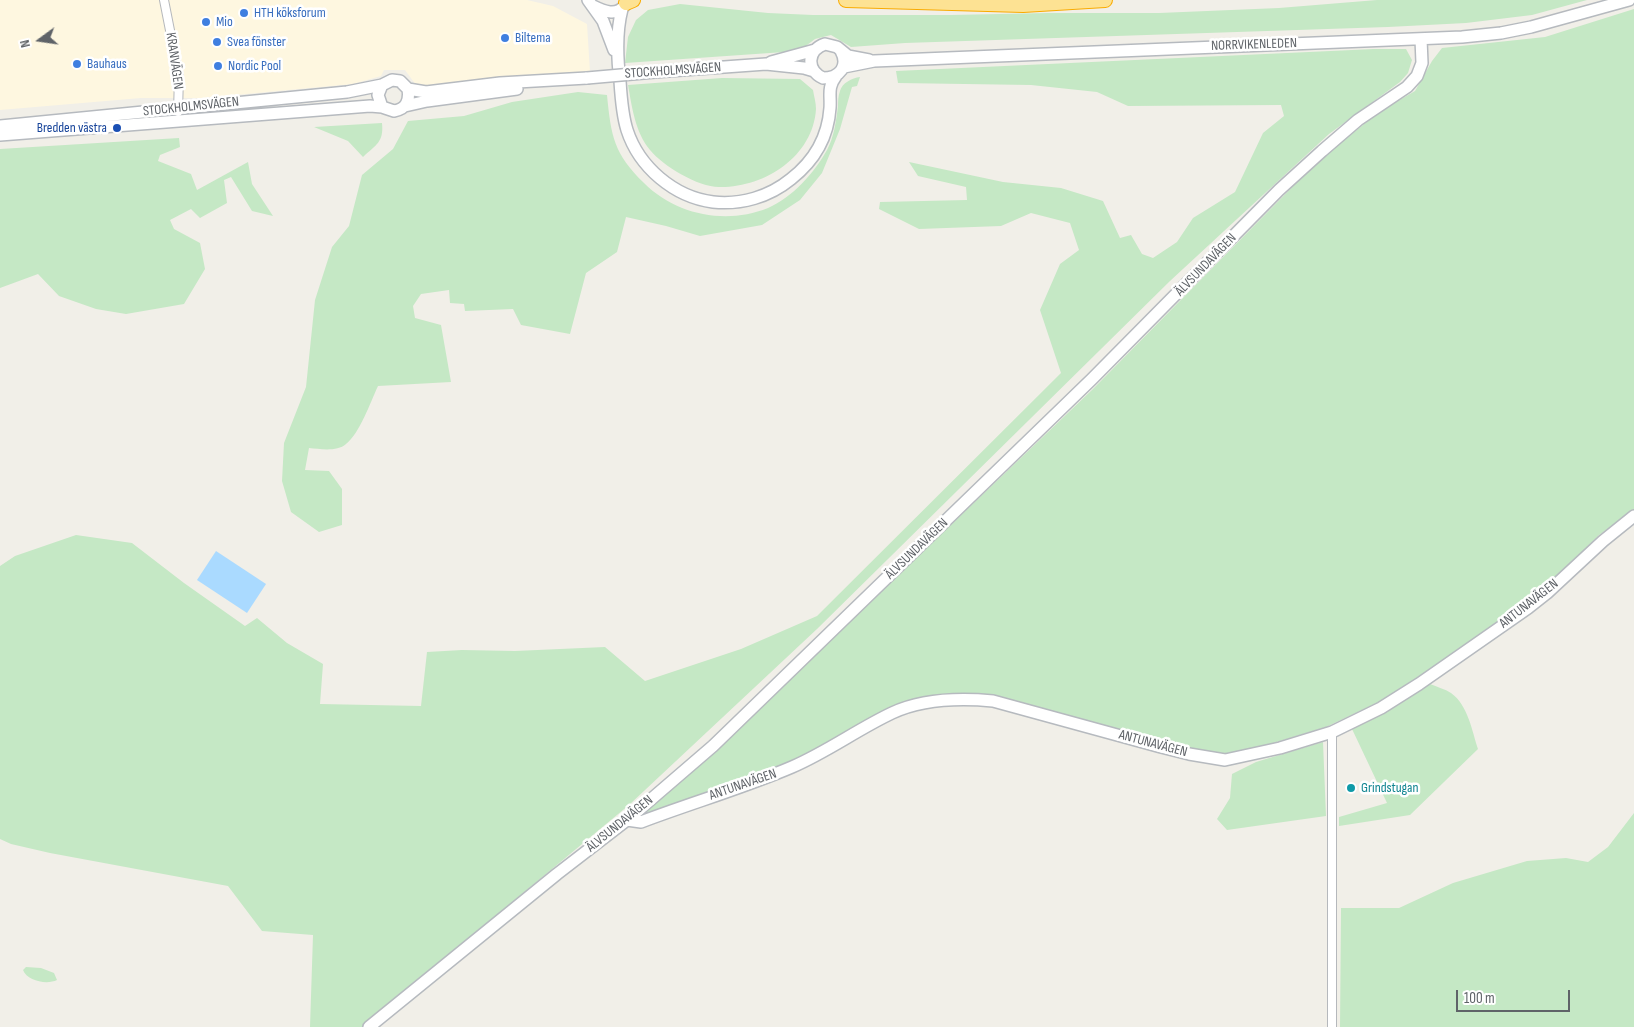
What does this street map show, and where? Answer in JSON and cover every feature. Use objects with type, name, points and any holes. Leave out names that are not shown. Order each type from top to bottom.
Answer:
[{"type":"highway","points":[[846,0],[1023,5],[1105,0]]},
{"type":"street","name":"KRANVÄGEN","points":[[164,0],[178,76],[178,122]]},
{"type":"street","name":"NORRVIKENLEDEN","points":[[841,51],[848,56],[874,61],[1462,37],[1509,32],[1629,0]]},
{"type":"street","points":[[589,2],[603,12],[614,12],[627,3]]},
{"type":"street","points":[[589,2],[603,20],[611,38],[618,64],[627,130],[640,155],[657,176],[678,191],[700,200],[725,203],[749,200],[772,192],[791,179],[818,151],[827,130],[830,108],[830,86],[840,71],[844,56],[841,51],[831,44],[825,44],[815,50],[811,60],[830,108]]},
{"type":"street","points":[[618,64],[618,39],[627,3]]},
{"type":"street","name":"ÄLVSUNDAVÄGEN","points":[[369,1027],[557,874],[627,820],[713,746],[1092,379],[1279,190],[1358,120],[1407,87],[1417,76],[1422,63],[1421,39]]},
{"type":"street","name":"STOCKHOLMSVÄGEN","points":[[766,64],[815,50]]},
{"type":"street","name":"NORRVIKENLEDEN","points":[[840,71],[874,61]]},
{"type":"street","name":"STOCKHOLMSVÄGEN","points":[[0,126],[347,92],[382,85],[388,81],[396,80],[408,89],[426,92],[500,83],[766,64],[804,68],[816,73]]},
{"type":"street","points":[[816,73],[823,78],[840,71]]},
{"type":"street","name":"STOCKHOLMSVÄGEN","points":[[0,135],[368,106],[382,106],[394,111],[405,106],[583,78]]},
{"type":"street","points":[[382,85],[378,96],[382,106]]},
{"type":"street","points":[[405,106],[408,99],[408,89]]},
{"type":"street","name":"ANTUNAVÄGEN","points":[[627,820],[641,822],[768,777],[801,763],[894,712],[947,700],[976,699],[993,701],[1180,752],[1225,760],[1280,748],[1332,732],[1381,708],[1411,689],[1547,593],[1603,541],[1634,516]]},
{"type":"street","points":[[1332,732],[1332,1027]]},
{"type":"shaded area","points":[[0,0],[527,0],[553,6],[587,24],[590,72],[426,87],[416,85],[405,70],[384,70],[381,76],[353,84],[203,98],[141,98],[0,110]]},
{"type":"green space","points":[[1377,0],[1587,0],[1532,15],[1466,23],[905,43],[851,47],[831,35],[815,39],[799,51],[625,63],[628,37],[636,20],[648,10],[680,4],[768,13],[813,15],[951,15],[1159,13],[1279,8]]},
{"type":"green space","points":[[1634,9],[1634,510],[1599,535],[1547,587],[1479,637],[1381,701],[1326,727],[1257,748],[1226,755],[1190,749],[990,694],[948,696],[907,703],[800,759],[768,773],[646,813],[642,811],[714,751],[1093,389],[1316,163],[1379,112],[1415,91],[1432,61],[1442,48],[1545,37]]},
{"type":"green space","points":[[1406,49],[1412,60],[1408,73],[1400,82],[1329,134],[1170,281],[817,629],[629,805],[362,1027],[310,1027],[313,935],[262,931],[228,886],[50,853],[11,844],[0,839],[0,566],[15,556],[76,535],[132,543],[245,626],[257,618],[287,643],[323,664],[320,704],[421,706],[427,652],[605,647],[645,681],[741,649],[817,616],[1061,373],[1040,310],[1060,264],[1079,250],[1070,223],[1031,213],[1001,226],[919,229],[879,209],[880,202],[967,200],[966,187],[918,176],[909,162],[1003,182],[1061,188],[1103,201],[1120,238],[1131,235],[1142,254],[1153,258],[1177,242],[1193,218],[1235,192],[1263,133],[1284,116],[1281,105],[1128,106],[1097,92],[1031,85],[898,83],[896,71]]},
{"type":"green space","points":[[860,77],[857,86],[852,87],[840,129],[822,173],[800,200],[762,225],[700,236],[626,217],[617,252],[586,273],[570,334],[521,325],[513,309],[465,311],[464,304],[450,303],[449,290],[421,294],[413,306],[415,318],[441,325],[451,382],[378,386],[356,433],[346,444],[333,449],[309,448],[305,470],[329,471],[342,489],[342,525],[319,532],[291,512],[282,481],[284,443],[306,387],[315,300],[332,247],[349,226],[362,175],[393,149],[408,121],[464,116],[512,102],[578,92],[607,95],[610,122],[616,144],[626,163],[644,183],[671,203],[686,209],[702,214],[735,216],[768,208],[786,198],[802,184],[827,150],[835,124],[841,88],[848,81]]},
{"type":"green space","points":[[722,78],[800,79],[813,90],[816,109],[813,126],[806,142],[796,155],[783,166],[753,182],[719,187],[691,180],[663,163],[650,150],[638,127],[628,85]]},
{"type":"green space","points":[[382,123],[382,135],[378,143],[363,157],[348,141],[314,127]]},
{"type":"green space","points":[[179,138],[180,147],[160,155],[158,161],[191,174],[197,190],[248,162],[252,184],[273,216],[252,211],[231,177],[224,180],[227,203],[200,218],[191,209],[170,220],[174,229],[200,243],[205,269],[184,304],[126,314],[96,309],[59,296],[38,274],[0,288],[0,149]]},
{"type":"green space","points":[[1430,684],[1451,693],[1462,704],[1469,719],[1478,749],[1410,815],[1339,826],[1339,817],[1387,803],[1352,729],[1385,712]]},
{"type":"green space","points":[[1323,742],[1326,816],[1227,830],[1217,819],[1230,798],[1232,774],[1256,762]]},
{"type":"green space","points":[[1634,813],[1634,1027],[1340,1027],[1341,908],[1399,908],[1453,883],[1527,861],[1566,858],[1588,862],[1608,847]]},
{"type":"green space","points":[[26,967],[41,968],[54,973],[57,980],[43,982],[33,979],[25,974],[23,970]]},
{"type":"water","points":[[216,551],[266,584],[247,613],[197,580]]},
{"type":"place","name":"HTH köksforum","points":[[244,13]]},
{"type":"place","name":"Mio","points":[[206,22]]},
{"type":"place","name":"Biltema","points":[[505,38]]},
{"type":"place","name":"Svea fönster","points":[[217,42]]},
{"type":"place","name":"Bauhaus","points":[[77,64]]},
{"type":"place","name":"Nordic Pool","points":[[218,66]]},
{"type":"place","name":"Bredden västra","points":[[117,128]]},
{"type":"place","name":"Grindstugan","points":[[1351,788]]}]
